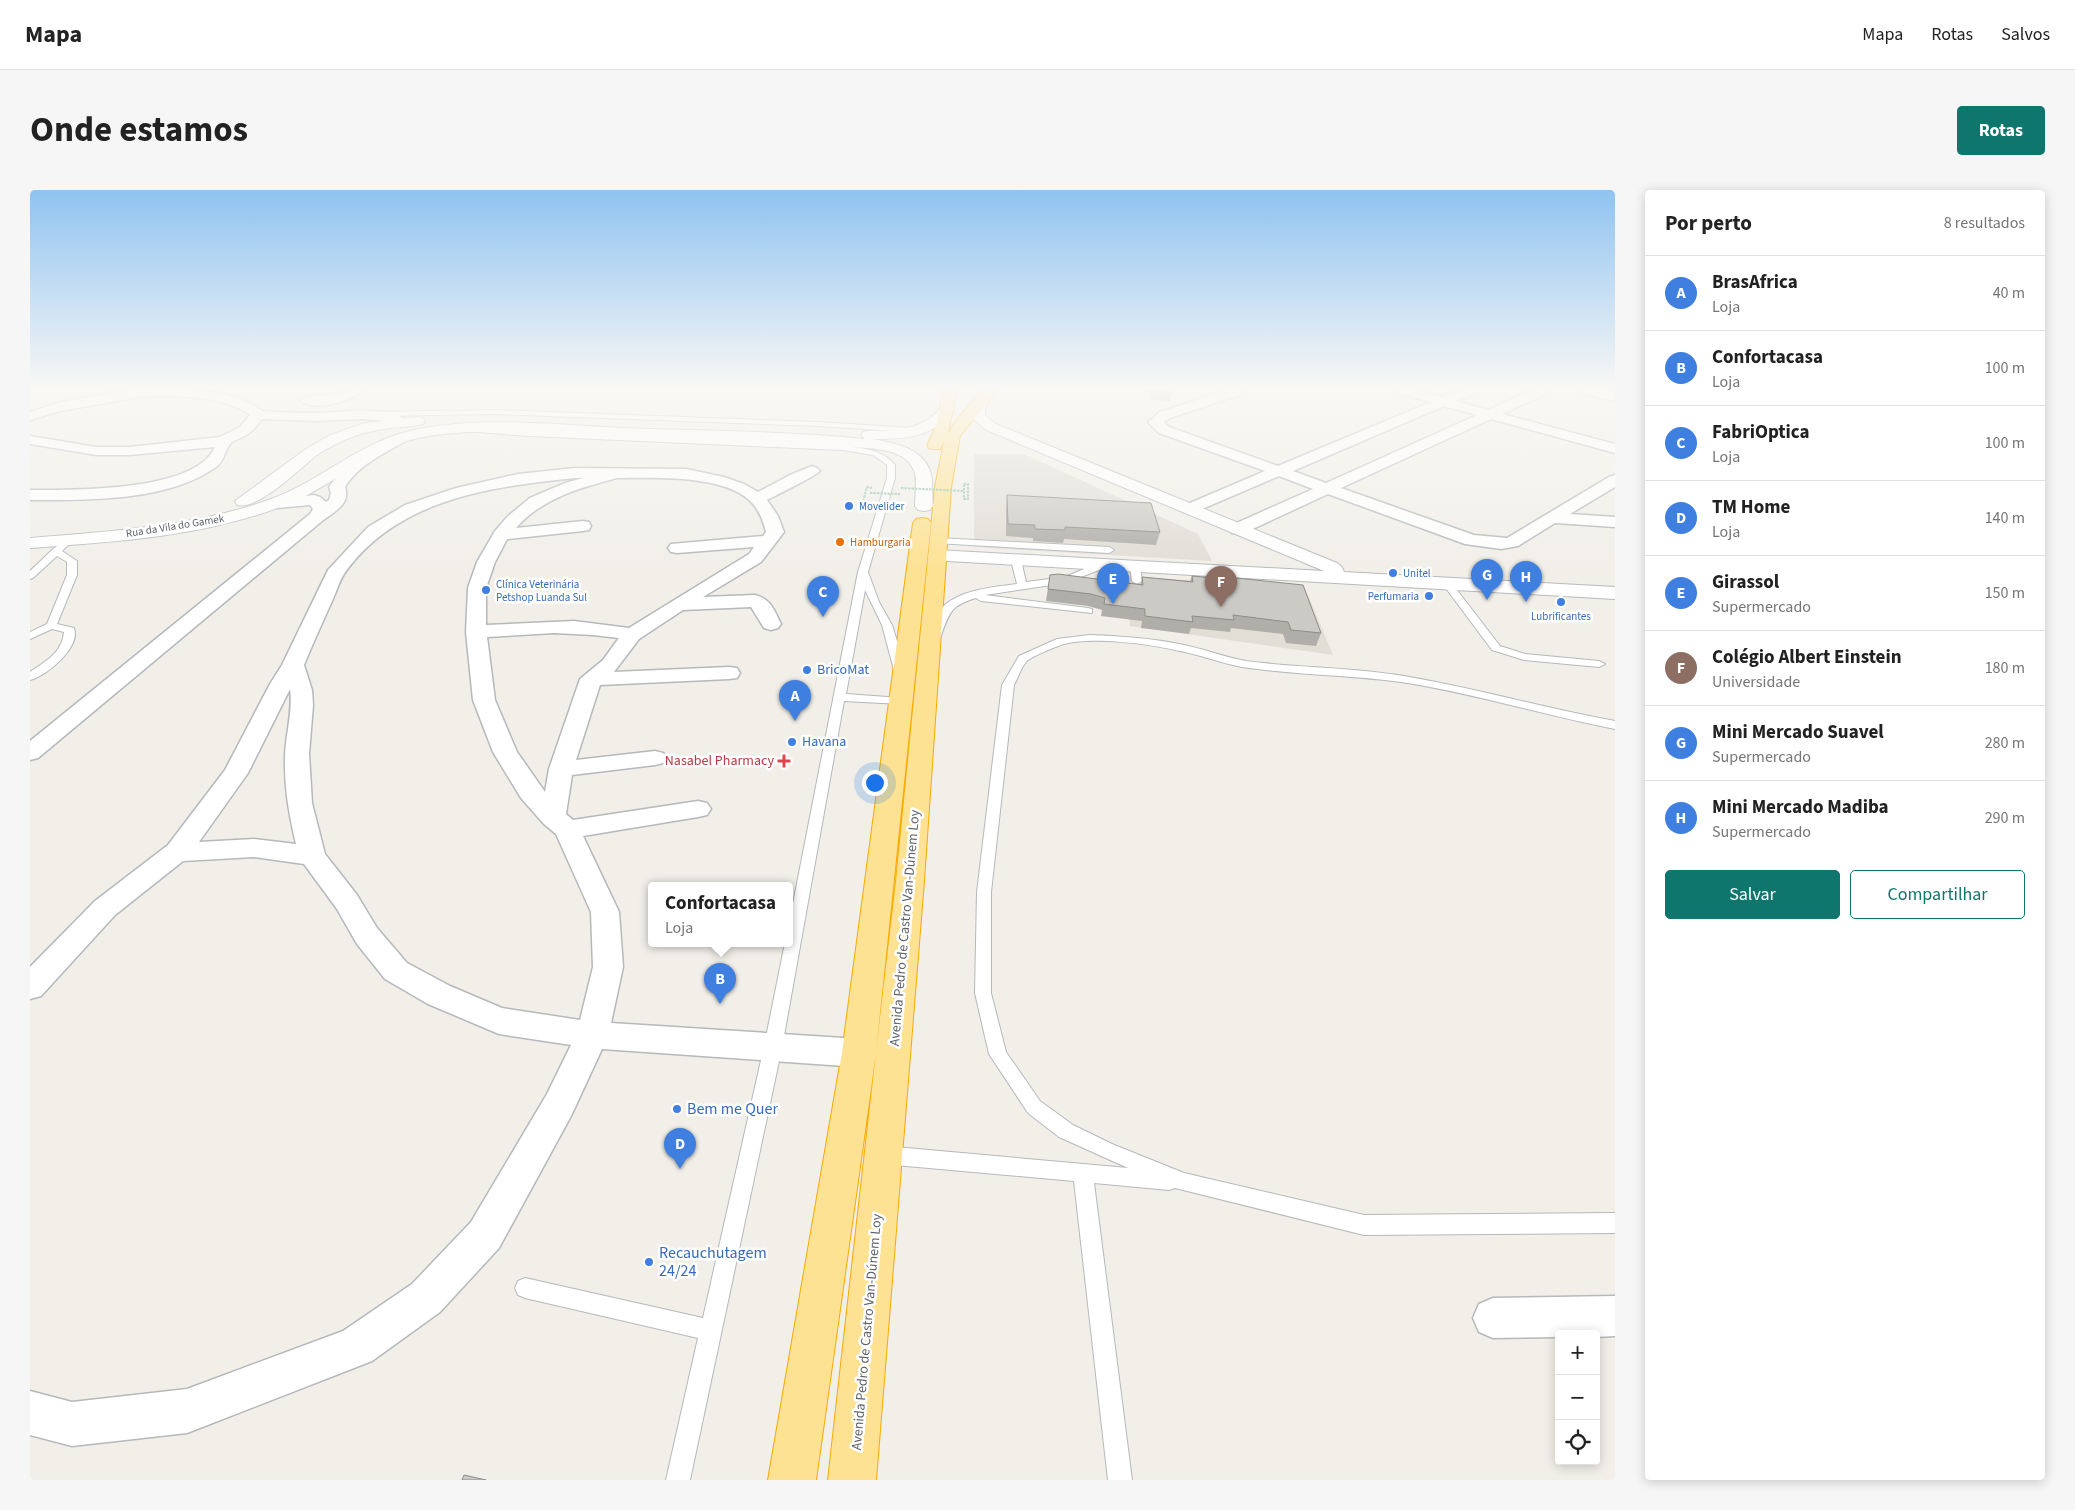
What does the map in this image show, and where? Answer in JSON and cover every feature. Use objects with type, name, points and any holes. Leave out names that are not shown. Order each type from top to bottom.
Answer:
[{"type":"highway","name":"Avenida Pedro de Castro Van-Dúnem Loy","points":[[852,1480],[884,1155],[911,682],[926,492],[934,450]]},
{"type":"highway","name":"Avenida Pedro de Castro Van-Dúnem Loy","points":[[792,1480],[858,1053],[911,682],[938,548],[943,487],[950,450]]},
{"type":"main road","name":"Rua da Vila do Gamek","points":[[30,534],[174,520],[224,508],[266,489],[317,450]]},
{"type":"main road","name":"Rua da Vila do Gamek","points":[[320,450],[319,455],[330,459],[364,454]]},
{"type":"main road","name":"Rua da Vila do Gamek","points":[[30,543],[63,546],[206,524],[278,503],[322,480],[370,450]]},
{"type":"main road","name":"Rua da Vila do Gamek","points":[[897,450],[915,459],[920,465],[926,492]]},
{"type":"main road","points":[[1047,450],[1330,567],[1342,577]]},
{"type":"main road","points":[[938,548],[1016,560],[1106,557],[1136,574],[1342,577],[1615,593]]},
{"type":"street","points":[[91,450],[138,450]]},
{"type":"street","points":[[30,495],[109,492],[174,482],[212,464],[220,450]]},
{"type":"street","points":[[30,753],[316,517],[337,502],[339,493],[337,487],[340,480],[377,450]]},
{"type":"street","points":[[1221,450],[1471,540],[1486,543],[1501,544],[1512,542],[1615,480]]},
{"type":"street","points":[[1189,509],[1328,450]]},
{"type":"street","points":[[1238,529],[1410,450]]},
{"type":"street","points":[[758,499],[794,478],[812,471]]},
{"type":"street","points":[[30,1413],[72,1424],[187,1411],[357,1346],[426,1298],[485,1235],[559,1105],[592,1035],[608,967],[605,912],[560,824],[530,792],[505,752],[484,700],[476,632],[478,588],[486,562],[500,535],[536,501],[571,486],[621,472]]},
{"type":"street","points":[[30,987],[105,908],[177,852],[236,773],[293,665],[337,570],[374,531],[411,508],[462,490],[518,479],[575,474],[621,472],[686,474],[718,480],[758,499],[770,516],[775,532],[766,541],[755,558],[632,635],[610,664],[591,679],[561,769],[560,824]]},
{"type":"street","points":[[278,503],[314,500],[322,508],[316,517]]},
{"type":"street","points":[[1551,518],[1615,522]]},
{"type":"street","points":[[500,535],[583,526]]},
{"type":"street","points":[[677,548],[766,541]]},
{"type":"street","points":[[679,604],[755,601],[762,605],[770,624]]},
{"type":"street","points":[[476,632],[556,626],[614,631],[632,635]]},
{"type":"street","points":[[293,665],[301,690],[302,704],[297,754],[299,803],[312,856],[347,902],[367,936],[396,970],[439,995],[499,1021],[592,1035],[858,1053]]},
{"type":"street","points":[[591,679],[729,673]]},
{"type":"street","points":[[561,769],[656,758]]},
{"type":"street","points":[[560,824],[698,809]]},
{"type":"street","points":[[177,852],[254,848],[312,856]]},
{"type":"street","points":[[1493,1318],[1615,1316]]},
{"type":"lane","name":"Rua da Vila do Gamek","points":[[793,941],[863,572],[891,478],[891,465],[886,458],[877,453],[864,450]]},
{"type":"lane","points":[[30,576],[63,546],[72,561],[72,575],[51,626]]},
{"type":"lane","points":[[938,548],[1106,557]]},
{"type":"lane","points":[[911,682],[945,611],[954,603],[970,596],[1022,585],[1065,580],[1096,566],[1106,557]]},
{"type":"lane","points":[[1016,560],[1022,585]]},
{"type":"lane","points":[[863,572],[876,607],[887,625],[911,682]]},
{"type":"lane","points":[[1447,583],[1496,648],[1524,658],[1599,664]]},
{"type":"lane","points":[[970,596],[1088,611]]},
{"type":"lane","points":[[30,636],[51,626],[70,630],[70,641],[65,652],[30,677]]},
{"type":"lane","points":[[1184,1182],[1066,1132],[1034,1107],[998,1054],[984,994],[984,892],[1008,685],[1023,658],[1061,641],[1089,638],[1118,639],[1180,647],[1240,663],[1273,668],[1351,673],[1401,679],[1453,688],[1561,715],[1615,724]]},
{"type":"lane","points":[[839,697],[911,682]]},
{"type":"lane","name":"Rua da Vila do Gamek","points":[[678,1480],[773,1047],[792,947]]},
{"type":"lane","points":[[884,1155],[1184,1182],[1364,1225],[1615,1223]]},
{"type":"lane","points":[[1083,1173],[1120,1480]]},
{"type":"lane","points":[[525,1288],[710,1330]]},
{"type":"path","points":[[901,488],[964,491],[964,484],[968,484],[968,499],[964,499],[963,483]]},
{"type":"path","points":[[870,493],[900,494]]},
{"type":"shaded area","points":[[974,454],[1024,454],[1198,534],[1212,561],[974,547]]},
{"type":"shaded area","points":[[1126,576],[1305,588],[1333,655],[1130,626]]},
{"type":"building","points":[[1007,495],[1151,503],[1160,532],[1065,527],[1065,530],[1035,529],[1035,525],[1008,524]]},
{"type":"building","points":[[1058,574],[1143,585],[1142,577],[1193,582],[1192,576],[1236,580],[1236,578],[1303,585],[1321,633],[1291,630],[1288,622],[1233,615],[1234,620],[1192,616],[1193,622],[1145,616],[1145,609],[1104,604],[1105,598],[1091,594],[1048,589],[1050,575]]},
{"type":"building","points":[[464,1475],[486,1480],[462,1480]]},
{"type":"place","name":"Movelider","points":[[849,506]]},
{"type":"place","name":"Hamburgaria","points":[[840,542]]},
{"type":"place","name":"Unitel","points":[[1393,573]]},
{"type":"place","name":"Clínica Veterinária Petshop Luanda Sul","points":[[486,590]]},
{"type":"place","name":"Perfumaria","points":[[1429,596]]},
{"type":"place","name":"Mini Mercado Suavel","points":[[1487,600]]},
{"type":"place","name":"Mini Mercado Madiba","points":[[1526,602]]},
{"type":"place","name":"Lubrificantes","points":[[1561,602]]},
{"type":"place","name":"Girassol","points":[[1113,604]]},
{"type":"place","name":"Colégio Albert Einstein","points":[[1221,607]]},
{"type":"place","name":"FabriOptica","points":[[823,617]]},
{"type":"place","name":"BricoMat","points":[[807,670]]},
{"type":"place","name":"BrasAfrica","points":[[795,721]]},
{"type":"place","name":"Havana","points":[[792,742]]},
{"type":"place","name":"Nasabel Pharmacy","points":[[784,761]]},
{"type":"place","name":"Confortacasa","points":[[720,1004]]},
{"type":"place","name":"Bem me Quer","points":[[677,1109]]},
{"type":"place","name":"TM Home","points":[[680,1169]]},
{"type":"place","name":"Recauchutagem 24/24","points":[[649,1262]]}]
